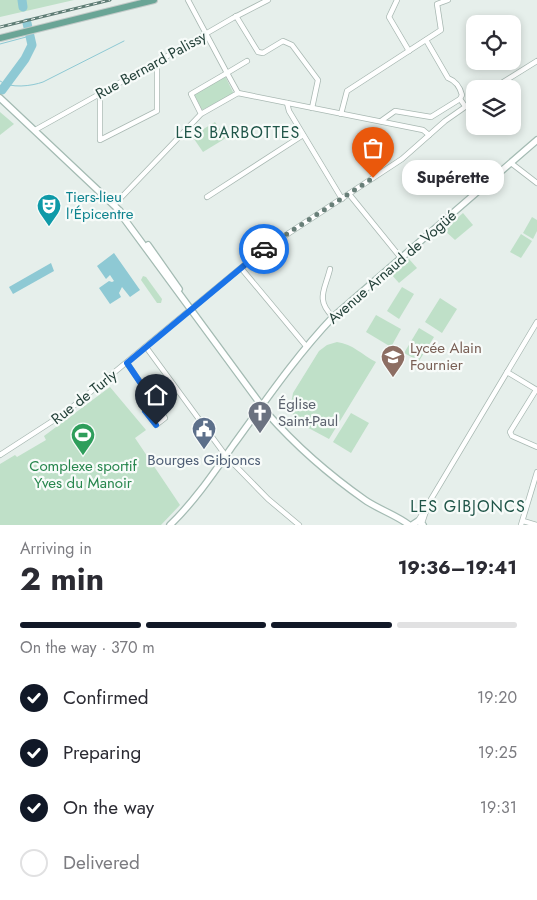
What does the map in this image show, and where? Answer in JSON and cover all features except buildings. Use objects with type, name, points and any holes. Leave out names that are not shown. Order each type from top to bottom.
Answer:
[{"type":"main road","points":[[0,38],[154,0]]},
{"type":"main road","points":[[0,98],[116,207],[262,406],[294,443],[328,473],[381,510],[415,524]]},
{"type":"main road","name":"Avenue Arnaud de Vogüé","points":[[170,525],[226,456],[306,346],[333,317],[537,140]]},
{"type":"street","points":[[188,0],[238,93]]},
{"type":"street","name":"Rue Bernard Palissy","points":[[35,130],[236,16],[268,0]]},
{"type":"street","points":[[398,0],[389,17],[409,51]]},
{"type":"street","points":[[341,114],[347,91],[441,30],[437,4],[448,0]]},
{"type":"street","points":[[236,16],[258,52],[264,52],[283,41],[292,45],[298,52],[318,80],[312,108]]},
{"type":"street","points":[[426,40],[448,78],[454,81],[460,90],[462,95],[460,98],[465,106]]},
{"type":"street","points":[[201,114],[191,93],[247,61]]},
{"type":"street","points":[[506,80],[537,61]]},
{"type":"street","points":[[100,94],[98,141],[157,111],[157,62]]},
{"type":"street","points":[[116,207],[201,114],[238,93],[423,130],[429,135]]},
{"type":"street","points":[[382,121],[395,111],[431,117],[460,98]]},
{"type":"street","points":[[287,103],[288,111],[342,199]]},
{"type":"street","name":"Rue de Turly","points":[[0,455],[65,413],[261,251],[402,160],[465,106]]},
{"type":"street","points":[[207,197],[303,135]]},
{"type":"street","points":[[512,163],[537,183]]},
{"type":"street","points":[[349,194],[401,258]]},
{"type":"street","points":[[241,268],[306,346]]},
{"type":"street","points":[[330,269],[322,298],[324,307],[333,317]]},
{"type":"street","points":[[415,524],[537,322]]},
{"type":"street","points":[[146,346],[226,456],[268,499],[299,525]]},
{"type":"street","points":[[127,363],[165,418],[156,425],[145,411],[154,403]]},
{"type":"street","points":[[507,372],[536,390],[510,432],[512,436],[537,447]]},
{"type":"street","points":[[537,476],[522,523],[537,525]]},
{"type":"green space","points":[[0,0],[74,0],[0,17]]},
{"type":"green space","points":[[225,76],[234,94],[202,110],[194,94]]},
{"type":"green space","points":[[0,112],[14,124],[0,135]]},
{"type":"green space","points":[[215,122],[226,138],[203,152],[192,136]]},
{"type":"green space","points":[[463,213],[473,225],[455,240],[444,230]]},
{"type":"green space","points":[[532,217],[537,220],[537,231],[533,239],[523,233]]},
{"type":"green space","points":[[521,234],[532,241],[521,258],[510,252]]},
{"type":"green space","points":[[409,259],[417,268],[399,283],[391,274]]},
{"type":"green space","points":[[143,276],[146,277],[162,299],[161,303],[157,303],[141,280]]},
{"type":"green space","points":[[402,287],[414,294],[399,319],[387,311]]},
{"type":"green space","points":[[440,298],[457,309],[442,333],[425,322]]},
{"type":"green space","points":[[376,315],[401,329],[391,347],[366,332]]},
{"type":"green space","points":[[419,328],[434,337],[419,361],[404,353]]},
{"type":"green space","points":[[337,342],[353,347],[376,362],[329,439],[301,424],[293,415],[291,404],[293,393],[319,351],[327,345]]},
{"type":"green space","name":"Complexe sportif Yves du Manoir","points":[[110,387],[146,430],[135,438],[180,505],[161,525],[0,525],[0,464],[15,455],[17,457],[46,440],[44,436]]},
{"type":"green space","points":[[351,413],[369,423],[351,453],[333,442]]},
{"type":"water","points":[[114,253],[140,290],[130,297],[122,287],[119,293],[121,297],[110,304],[99,288],[109,281],[114,281],[110,275],[106,279],[97,266]]},
{"type":"water","points":[[51,263],[54,271],[13,294],[9,287]]},
{"type":"waterway","points":[[22,0],[23,7]]},
{"type":"waterway","points":[[2,90],[25,59],[32,45],[27,23]]},
{"type":"waterway","points":[[0,44],[30,36]]},
{"type":"waterway","points":[[0,81],[4,84],[15,86],[27,86],[43,82],[124,41]]},
{"type":"railway","points":[[0,27],[110,0]]},
{"type":"way so far","points":[[264,249],[373,178]]},
{"type":"place","name":"Supérette","points":[[373,178]]},
{"type":"place","name":"Tiers-lieu l'Épicentre","points":[[49,227]]},
{"type":"place","name":"Lycée Alain Fournier","points":[[393,378]]},
{"type":"place","name":"Église Saint-Paul","points":[[260,434]]},
{"type":"place","name":"Bourges Gibjoncs","points":[[204,450]]},
{"type":"place","name":"Complexe sportif Yves du Manoir","points":[[83,456]]},
{"type":"district","name":"LES BARBOTTES","points":[[238,132]]},
{"type":"district","name":"LES GIBJONCS","points":[[468,506]]},
{"type":"route","points":[[156,425],[145,411],[154,403],[127,363],[264,249]]}]
